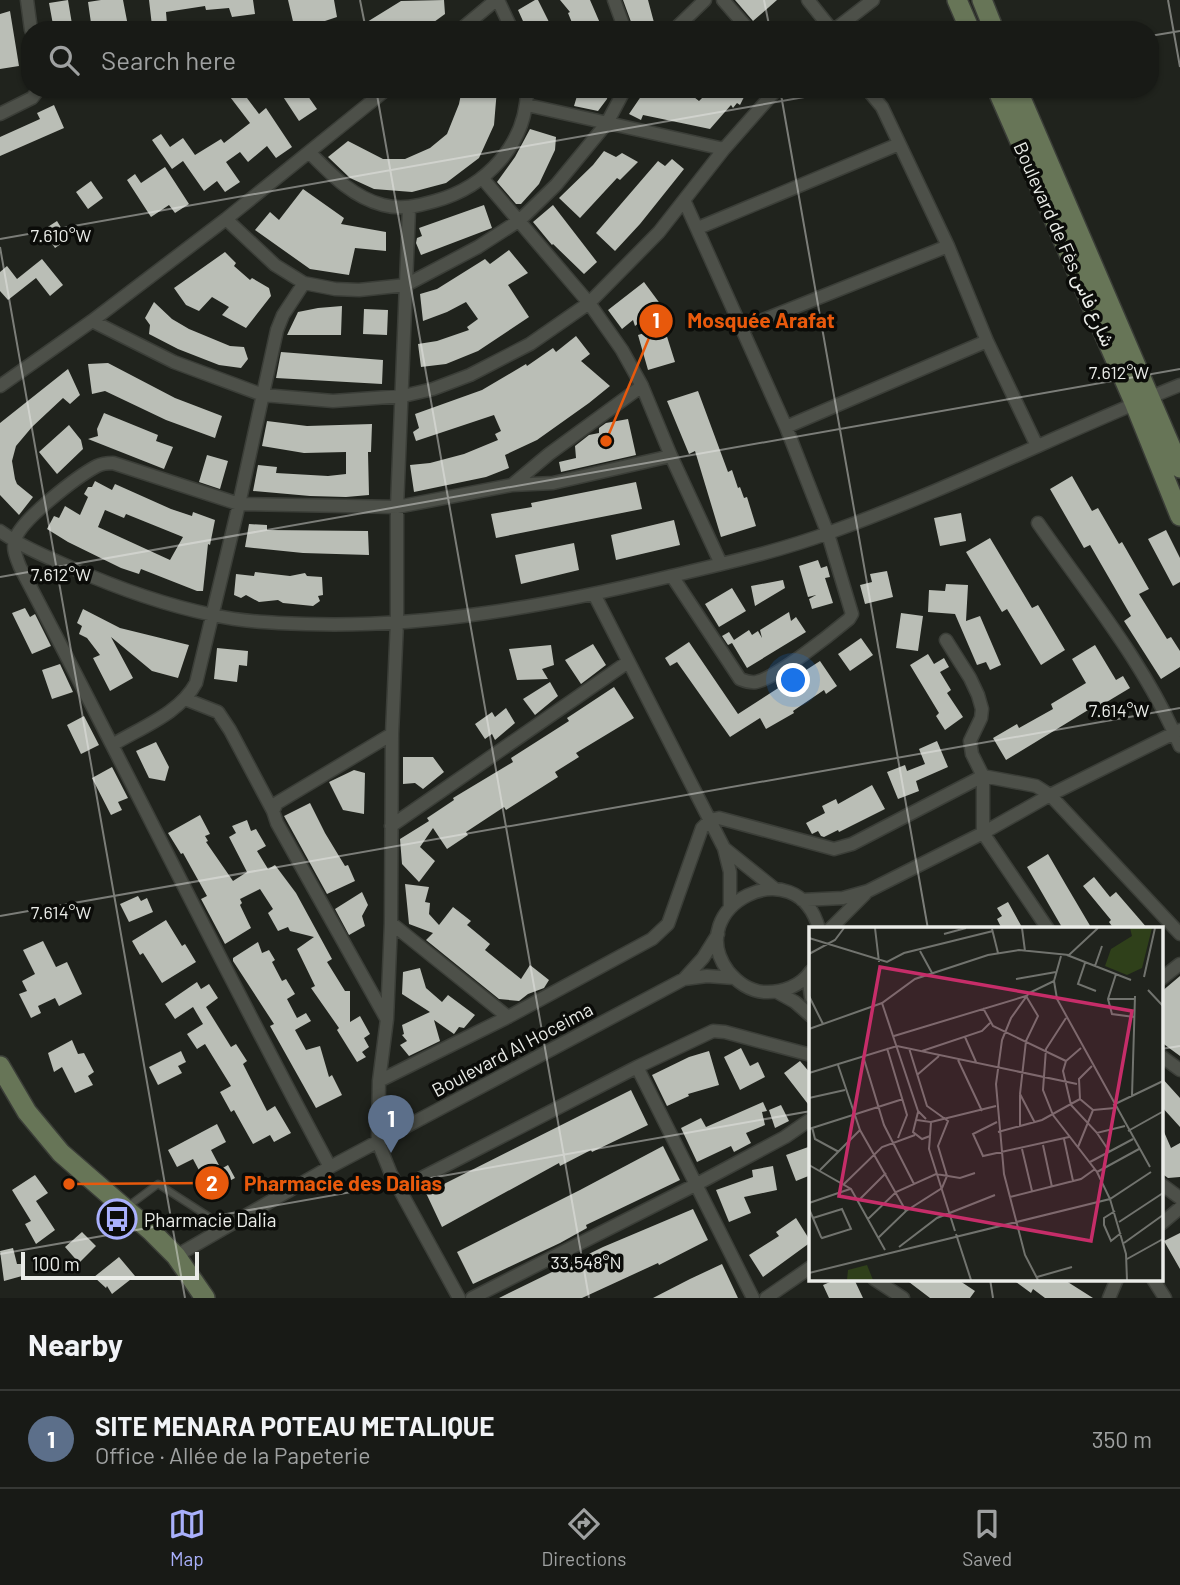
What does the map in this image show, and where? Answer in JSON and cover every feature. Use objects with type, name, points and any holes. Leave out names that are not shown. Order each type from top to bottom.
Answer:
[{"type":"main road","points":[[957,0],[966,21]]},
{"type":"main road","points":[[982,0],[990,21]]},
{"type":"main road","name":"Boulevard de Fès شارع فاس","points":[[1001,98],[1142,400],[1180,468]]},
{"type":"main road","name":"Boulevard de Fès شارع فاس","points":[[1021,98],[1142,400],[1180,516]]},
{"type":"main road","points":[[0,1066],[27,1112],[61,1153],[176,1256],[205,1298]]},
{"type":"street","points":[[27,0],[30,21]]},
{"type":"street","points":[[474,0],[482,12]]},
{"type":"street","points":[[471,21],[497,0],[508,21]]},
{"type":"street","points":[[614,0],[622,21]]},
{"type":"street","points":[[683,21],[705,0]]},
{"type":"street","points":[[723,0],[741,21]]},
{"type":"street","points":[[808,0],[826,21]]},
{"type":"street","points":[[845,21],[873,0]]},
{"type":"street","points":[[0,114],[32,98]]},
{"type":"street","points":[[0,386],[92,321],[226,219],[376,98]]},
{"type":"street","points":[[309,152],[336,179],[356,194],[382,205],[409,209],[456,195],[483,179],[503,158],[514,141],[527,98]]},
{"type":"street","points":[[226,219],[275,265],[304,284],[359,290],[406,285],[478,247],[520,220],[556,185],[607,124],[620,98]]},
{"type":"street","points":[[92,321],[174,362],[263,395],[332,401],[403,397],[433,389],[470,376],[530,344],[589,303],[659,232],[724,149],[769,98]]},
{"type":"street","points":[[874,98],[882,107],[948,246],[1037,446]]},
{"type":"street","points":[[527,105],[724,149]]},
{"type":"street","points":[[698,228],[899,144]]},
{"type":"street","points":[[483,179],[589,303],[622,350],[642,386],[721,564]]},
{"type":"street","points":[[672,576],[740,679],[752,683],[760,681],[801,656],[852,614],[828,534],[786,427],[744,328],[684,201]]},
{"type":"street","points":[[409,209],[397,508],[391,923],[387,1019],[379,1081],[378,1142],[400,1189],[459,1298]]},
{"type":"street","points":[[744,328],[948,246]]},
{"type":"street","points":[[114,744],[177,707],[196,683],[214,615],[277,330],[283,315],[304,284]]},
{"type":"street","points":[[786,427],[988,341]]},
{"type":"street","points":[[0,531],[14,541],[89,576],[141,596],[214,615],[259,622],[328,624],[397,622],[481,613],[594,594],[721,564],[828,534],[926,495],[1180,385]]},
{"type":"street","points":[[512,485],[549,454],[642,386]]},
{"type":"street","points":[[330,1167],[283,1081],[114,744],[20,567],[14,541],[30,517],[89,472],[106,463],[113,463],[239,505],[397,508],[512,485],[553,483],[671,456]]},
{"type":"street","points":[[1038,523],[1134,659],[1177,732],[1180,746]]},
{"type":"street","points":[[594,594],[724,848],[730,872],[730,906]]},
{"type":"street","points":[[946,640],[978,695],[982,709],[981,718],[970,741],[972,754],[983,776],[983,833],[1047,927]]},
{"type":"street","points":[[391,826],[628,662]]},
{"type":"street","points":[[185,699],[218,712],[230,730],[273,811],[276,823],[387,1019]]},
{"type":"street","points":[[802,900],[843,898],[868,891],[1177,732]]},
{"type":"street","points":[[273,811],[277,803],[392,734]]},
{"type":"street","points":[[379,1081],[508,1017],[652,939],[668,923],[695,842],[702,828],[710,820],[726,818],[822,848],[842,848],[983,776],[1035,786],[1050,795],[1180,934]]},
{"type":"street","points":[[724,848],[775,889]]},
{"type":"street","points":[[730,906],[743,896],[758,890],[789,892],[802,900],[816,917],[818,927]]},
{"type":"street","points":[[832,927],[868,891]]},
{"type":"street","name":"Boulevard Al Hoceima","points":[[176,1256],[330,1167],[684,979],[703,958],[718,934],[722,919],[730,906]]},
{"type":"street","points":[[391,923],[508,1017]]},
{"type":"street","points":[[718,934],[724,965],[734,978],[746,987],[761,992],[777,992],[794,986],[809,973]]},
{"type":"street","points":[[1162,978],[1180,964]]},
{"type":"street","name":"Boulevard Al Hoceima","points":[[684,979],[707,976],[734,978]]},
{"type":"street","points":[[777,992],[809,1014]]},
{"type":"street","points":[[400,1189],[702,1035],[719,1031],[809,1054]]},
{"type":"street","points":[[1162,1057],[1180,1070]]},
{"type":"street","points":[[638,1067],[753,1298]]},
{"type":"street","points":[[472,1298],[697,1184],[785,1137],[809,1120]]},
{"type":"street","points":[[1162,1185],[1180,1198]]},
{"type":"street","points":[[1162,1223],[1180,1208]]},
{"type":"street","points":[[766,1298],[809,1268]]},
{"type":"street","points":[[875,1280],[903,1298]]},
{"type":"street","points":[[1109,1298],[1113,1280]]},
{"type":"street","points":[[1154,1280],[1165,1298]]},
{"type":"lane","points":[[126,1209],[158,1184],[226,1227]]},
{"type":"building","points":[[68,0],[72,21],[52,21],[49,3]]},
{"type":"building","points":[[123,0],[127,21],[91,21],[88,2]]},
{"type":"building","points":[[149,0],[253,0],[255,14],[232,17],[229,8],[206,10],[205,6],[166,12],[167,21],[151,21]]},
{"type":"building","points":[[288,0],[334,0],[337,17],[325,21],[293,21]]},
{"type":"building","points":[[444,0],[445,14],[435,21],[369,21],[401,1]]},
{"type":"building","points":[[538,0],[548,21],[523,21],[518,10]]},
{"type":"building","points":[[560,0],[590,0],[599,21],[571,21],[568,13],[570,12]]},
{"type":"building","points":[[623,0],[648,0],[654,21],[631,21]]},
{"type":"building","points":[[735,0],[777,0],[753,21]]},
{"type":"building","points":[[10,11],[19,66],[0,69],[0,14]]},
{"type":"building","points":[[231,98],[247,98],[259,114],[266,108],[292,147],[276,158],[267,146],[248,162],[240,152],[226,162],[240,182],[225,192],[217,181],[204,191],[183,161],[172,169],[152,140],[161,134],[170,147],[183,138],[195,155],[221,139],[224,143],[250,123]]},
{"type":"building","points":[[284,98],[309,98],[317,109],[299,121]]},
{"type":"building","points":[[460,98],[496,98],[494,125],[479,158],[446,183],[412,192],[374,189],[350,178],[328,157],[348,141],[383,159],[405,159],[430,148],[447,134]]},
{"type":"building","points":[[576,98],[607,98],[598,111],[574,106]]},
{"type":"building","points":[[640,98],[695,98],[699,101],[702,98],[744,98],[740,105],[737,103],[733,108],[731,105],[710,129],[643,115],[641,120],[629,114]]},
{"type":"building","points":[[54,105],[64,128],[0,156],[0,137],[40,119],[37,113]]},
{"type":"building","points":[[530,129],[556,137],[555,150],[539,184],[521,204],[516,204],[497,182]]},
{"type":"building","points":[[604,151],[616,157],[622,153],[638,162],[620,180],[617,178],[580,218],[559,198]]},
{"type":"building","points":[[672,159],[684,169],[615,251],[596,233],[658,161],[665,166]]},
{"type":"building","points":[[165,167],[189,204],[175,213],[169,205],[151,217],[127,180],[135,174],[141,183]]},
{"type":"building","points":[[91,181],[103,198],[88,209],[76,192]]},
{"type":"building","points":[[303,189],[344,218],[341,224],[386,232],[386,251],[355,248],[349,275],[310,269],[255,230],[270,212],[279,220]]},
{"type":"building","points":[[484,205],[492,228],[421,255],[416,243],[417,238],[422,236],[419,228]]},
{"type":"building","points":[[553,205],[597,262],[584,274],[552,245],[533,222]]},
{"type":"building","points":[[57,221],[68,239],[55,248],[43,230]]},
{"type":"building","points":[[509,250],[528,273],[508,285],[529,317],[478,351],[446,364],[421,367],[418,344],[437,341],[469,330],[467,327],[478,319],[466,302],[423,321],[420,294],[437,289],[485,259],[490,264]]},
{"type":"building","points":[[225,252],[236,263],[234,266],[250,280],[252,278],[269,288],[271,296],[246,328],[222,315],[229,307],[212,297],[199,311],[186,305],[174,288]]},
{"type":"building","points":[[42,259],[63,285],[50,296],[36,278],[8,300],[0,291],[0,272],[7,266],[17,279]]},
{"type":"building","points":[[644,282],[661,305],[635,326],[633,320],[622,329],[608,310]]},
{"type":"building","points":[[154,302],[172,319],[189,329],[230,346],[244,347],[248,359],[241,368],[219,365],[149,334],[150,325],[145,318]]},
{"type":"building","points":[[342,306],[341,335],[287,335],[298,312]]},
{"type":"building","points":[[364,309],[388,310],[387,335],[363,334]]},
{"type":"building","points":[[664,327],[675,362],[648,370],[638,335]]},
{"type":"building","points":[[576,336],[590,354],[581,361],[610,386],[537,440],[505,455],[509,468],[486,477],[414,492],[410,465],[464,454],[498,440],[495,434],[501,431],[494,415],[416,441],[413,432],[419,428],[415,414],[482,390],[526,364],[527,366],[553,348],[556,352]]},
{"type":"building","points":[[281,352],[383,360],[382,384],[276,378]]},
{"type":"building","points":[[108,363],[175,398],[222,416],[215,438],[166,420],[105,391],[92,394],[88,364]]},
{"type":"building","points":[[68,369],[80,395],[70,404],[63,398],[16,446],[12,461],[15,479],[17,484],[33,497],[19,515],[0,495],[0,423]]},
{"type":"building","points":[[698,391],[728,472],[732,470],[738,488],[740,487],[744,498],[747,497],[756,526],[721,537],[695,451],[689,454],[667,401]]},
{"type":"building","points":[[104,413],[158,435],[156,441],[173,447],[164,469],[88,439],[98,436],[97,429]]},
{"type":"building","points":[[628,419],[636,455],[561,472],[559,462],[576,458],[575,446],[589,435],[599,433],[599,428],[606,423]]},
{"type":"building","points":[[267,421],[307,426],[372,424],[371,452],[368,452],[369,495],[310,496],[253,491],[258,465],[277,467],[276,473],[328,476],[346,474],[346,452],[304,453],[262,446]]},
{"type":"building","points":[[69,425],[81,440],[83,449],[57,474],[39,452]]},
{"type":"building","points":[[207,455],[228,461],[220,489],[199,482]]},
{"type":"building","points":[[1072,476],[1092,511],[1098,508],[1119,544],[1122,542],[1149,589],[1139,594],[1167,639],[1171,637],[1180,651],[1180,667],[1161,679],[1124,621],[1131,616],[1090,545],[1084,548],[1050,489]]},
{"type":"building","points":[[95,481],[112,490],[115,484],[171,509],[192,516],[193,512],[215,520],[210,545],[208,544],[203,591],[141,569],[139,574],[121,568],[47,529],[54,516],[59,518],[65,506],[80,515],[88,497],[84,494],[88,487],[92,487]],"holes":[[[105,510],[124,518],[126,514],[183,537],[170,560],[98,527]]]},
{"type":"building","points":[[636,482],[642,509],[496,538],[491,514],[532,507],[531,503]]},
{"type":"building","points":[[961,513],[966,541],[940,546],[934,518]]},
{"type":"building","points":[[674,520],[680,545],[616,560],[611,535]]},
{"type":"building","points":[[249,524],[267,525],[267,530],[368,531],[369,555],[303,553],[245,547]]},
{"type":"building","points":[[1166,530],[1180,558],[1180,582],[1173,586],[1148,539]]},
{"type":"building","points":[[990,538],[1032,608],[1038,605],[1065,650],[1041,665],[1007,609],[1002,612],[966,552]]},
{"type":"building","points":[[574,543],[579,570],[521,584],[515,555]]},
{"type":"building","points":[[818,560],[821,568],[827,566],[830,577],[825,578],[833,603],[812,609],[809,599],[816,595],[808,597],[799,566]]},
{"type":"building","points":[[887,571],[893,597],[865,604],[860,585],[872,582],[870,574]]},
{"type":"building","points":[[255,572],[290,576],[305,573],[307,576],[322,577],[323,595],[318,596],[320,601],[313,606],[283,603],[278,600],[259,602],[246,595],[241,598],[234,595],[236,574],[254,576]]},
{"type":"building","points":[[783,580],[785,588],[755,606],[751,586]]},
{"type":"building","points":[[946,584],[968,585],[966,621],[980,616],[1001,665],[990,670],[986,662],[977,665],[955,614],[928,612],[929,590],[945,591]]},
{"type":"building","points":[[732,588],[746,611],[719,627],[705,604]]},
{"type":"building","points":[[25,608],[30,617],[35,614],[51,646],[32,654],[12,613]]},
{"type":"building","points":[[83,609],[120,628],[189,645],[178,678],[152,671],[111,637],[133,678],[110,691],[93,658],[100,655],[87,638],[79,634],[82,626],[77,623]]},
{"type":"building","points":[[789,612],[791,621],[796,617],[806,632],[747,668],[732,643],[728,645],[722,636],[729,632],[734,640],[749,630],[752,635],[758,631],[762,638],[760,630]]},
{"type":"building","points":[[901,613],[923,616],[918,651],[896,648]]},
{"type":"building","points":[[861,638],[873,655],[850,671],[838,654]]},
{"type":"building","points":[[689,642],[738,714],[820,661],[837,686],[826,694],[824,690],[793,711],[794,713],[766,729],[760,718],[730,737],[677,662],[670,666],[665,658]]},
{"type":"building","points":[[593,644],[606,665],[581,684],[565,660]]},
{"type":"building","points":[[551,645],[554,665],[542,669],[548,679],[517,680],[509,649]]},
{"type":"building","points":[[1095,645],[1116,680],[1123,676],[1130,688],[1100,706],[1098,704],[1006,760],[993,738],[1017,724],[1019,728],[1053,709],[1051,704],[1086,683],[1072,659]]},
{"type":"building","points":[[217,648],[248,651],[247,666],[239,665],[237,682],[214,679]]},
{"type":"building","points":[[928,654],[934,664],[944,658],[949,667],[940,672],[951,690],[947,693],[963,717],[945,730],[936,716],[939,713],[910,665]]},
{"type":"building","points":[[60,664],[73,692],[52,699],[42,670]]},
{"type":"building","points":[[550,682],[558,696],[535,715],[523,699]]},
{"type":"building","points":[[614,687],[634,718],[576,753],[579,757],[555,772],[558,777],[506,810],[504,807],[466,832],[468,835],[447,849],[433,828],[420,847],[435,861],[419,882],[402,864],[400,839],[429,821],[427,818],[454,800],[453,798],[513,762],[511,758],[569,721],[567,718]]},
{"type":"building","points":[[506,708],[515,723],[495,740],[492,734],[485,739],[475,724],[492,712],[495,717]]},
{"type":"building","points":[[84,716],[99,745],[81,754],[67,725]]},
{"type":"building","points":[[937,741],[948,767],[916,781],[919,791],[898,799],[887,772],[905,765],[907,771],[925,764],[919,749]]},
{"type":"building","points":[[156,742],[169,767],[165,781],[149,778],[136,751]]},
{"type":"building","points":[[403,757],[433,757],[444,772],[423,789],[415,783],[403,784]]},
{"type":"building","points":[[112,767],[128,798],[118,802],[122,810],[111,815],[92,778]]},
{"type":"building","points":[[354,770],[365,773],[364,814],[343,810],[329,782]]},
{"type":"building","points":[[872,785],[885,809],[839,832],[838,830],[824,837],[818,831],[812,834],[806,823],[825,813],[822,806],[836,799],[838,804]]},
{"type":"building","points":[[310,803],[355,881],[327,894],[284,816]]},
{"type":"building","points":[[200,815],[210,834],[205,836],[208,841],[206,842],[233,881],[247,872],[229,837],[236,833],[232,826],[247,820],[251,831],[256,829],[266,846],[257,851],[268,869],[275,865],[296,893],[332,959],[327,962],[345,991],[350,991],[350,1022],[360,1016],[370,1034],[364,1038],[369,1047],[362,1052],[366,1057],[357,1062],[337,1030],[339,1028],[311,988],[315,986],[297,949],[314,937],[290,931],[288,927],[278,931],[268,913],[273,909],[260,889],[240,899],[240,905],[251,928],[225,944],[201,899],[207,896],[183,853],[181,854],[168,833]]},
{"type":"building","points":[[1048,854],[1091,927],[1062,927],[1027,867]]},
{"type":"building","points":[[1094,877],[1110,897],[1116,892],[1146,927],[1113,927],[1109,922],[1111,920],[1083,886]]},
{"type":"building","points":[[405,884],[429,887],[425,902],[430,903],[429,914],[439,925],[453,907],[471,921],[467,925],[490,944],[485,950],[521,979],[530,965],[549,980],[544,988],[519,1001],[499,999],[426,940],[433,933],[409,924]]},
{"type":"building","points":[[362,892],[368,905],[362,916],[365,926],[349,935],[335,909]]},
{"type":"building","points":[[138,896],[141,901],[147,898],[153,912],[129,922],[120,904]]},
{"type":"building","points":[[1008,902],[1022,927],[1001,927],[997,919],[1002,916],[997,908]]},
{"type":"building","points":[[166,920],[196,962],[162,983],[132,941]]},
{"type":"building","points":[[43,941],[56,967],[67,962],[82,994],[59,1006],[55,998],[38,1006],[41,1013],[31,1018],[19,994],[27,991],[22,981],[35,974],[23,950]]},
{"type":"building","points":[[258,942],[262,953],[269,950],[282,981],[286,979],[295,994],[287,999],[297,1018],[306,1013],[311,1021],[295,1030],[306,1050],[320,1046],[329,1077],[332,1075],[342,1095],[316,1108],[270,1026],[274,1024],[233,961],[233,958]]},
{"type":"building","points":[[420,968],[426,988],[442,1002],[448,995],[475,1015],[464,1028],[459,1027],[454,1034],[434,1020],[440,1041],[409,1056],[400,1045],[407,1041],[402,1035],[402,1025],[430,1012],[402,994],[403,972]]},
{"type":"building","points":[[1180,976],[1180,1056],[1162,1043],[1162,991]]},
{"type":"building","points":[[197,982],[201,989],[209,984],[218,998],[206,1007],[231,1047],[236,1044],[247,1061],[243,1064],[267,1111],[275,1106],[291,1133],[274,1142],[270,1135],[253,1144],[234,1110],[231,1112],[220,1092],[231,1086],[205,1044],[197,1049],[187,1034],[203,1024],[193,1007],[175,1019],[165,1004]]},
{"type":"building","points":[[72,1040],[78,1054],[84,1053],[94,1072],[88,1076],[93,1085],[75,1093],[62,1067],[54,1072],[48,1053]]},
{"type":"building","points":[[741,1048],[750,1066],[758,1062],[765,1077],[740,1090],[724,1057]]},
{"type":"building","points":[[181,1051],[186,1062],[178,1066],[182,1073],[158,1085],[149,1067]]},
{"type":"building","points":[[709,1051],[719,1085],[688,1094],[689,1096],[667,1106],[652,1075],[689,1057]]},
{"type":"building","points":[[800,1061],[809,1072],[809,1105],[784,1073]]},
{"type":"building","points":[[1162,1078],[1180,1098],[1180,1127],[1162,1107]]},
{"type":"building","points":[[631,1090],[648,1125],[560,1166],[559,1163],[442,1227],[426,1193]]},
{"type":"building","points":[[763,1102],[767,1111],[762,1112],[765,1125],[746,1133],[751,1143],[734,1152],[731,1146],[697,1162],[681,1128],[701,1118],[706,1127]]},
{"type":"building","points":[[781,1105],[789,1121],[775,1128],[769,1110]]},
{"type":"building","points":[[217,1124],[226,1142],[211,1150],[221,1169],[228,1165],[235,1178],[210,1191],[193,1159],[177,1167],[168,1150]]},
{"type":"building","points":[[1162,1127],[1171,1148],[1180,1143],[1180,1177],[1168,1178],[1162,1174]]},
{"type":"building","points":[[663,1146],[680,1180],[586,1225],[587,1228],[560,1243],[473,1284],[457,1252]]},
{"type":"building","points":[[809,1147],[809,1176],[796,1181],[786,1155]]},
{"type":"building","points":[[773,1166],[777,1190],[744,1197],[751,1213],[729,1222],[716,1190],[753,1177],[752,1170]]},
{"type":"building","points":[[35,1175],[48,1193],[36,1201],[55,1230],[36,1244],[25,1224],[31,1221],[12,1190]]},
{"type":"building","points":[[693,1209],[708,1240],[659,1265],[658,1263],[582,1298],[499,1298],[603,1247]]},
{"type":"building","points":[[796,1218],[809,1239],[809,1243],[763,1277],[749,1255],[779,1236],[776,1232]]},
{"type":"building","points":[[82,1232],[96,1246],[79,1263],[65,1247]]},
{"type":"building","points":[[1180,1233],[1180,1269],[1164,1241]]},
{"type":"building","points":[[13,1248],[17,1264],[21,1264],[22,1276],[4,1281],[0,1251]]},
{"type":"building","points":[[119,1257],[135,1276],[112,1294],[107,1286],[106,1288],[94,1277]]},
{"type":"building","points":[[722,1264],[738,1298],[653,1298],[690,1279]]},
{"type":"building","points":[[835,1280],[854,1280],[863,1298],[829,1298],[823,1285]]},
{"type":"building","points":[[906,1280],[958,1280],[975,1291],[970,1298],[930,1298]]},
{"type":"building","points":[[1013,1280],[1065,1280],[1093,1298],[1045,1298],[1033,1289],[1031,1293]]},
{"type":"place","name":"Mosquée Arafat","points":[[606,441]]},
{"type":"place","name":"SITE MENARA POTEAU METALIQUE","points":[[391,1153]]},
{"type":"place","name":"Pharmacie des Dalias","points":[[69,1184]]},
{"type":"place","name":"Pharmacie Dalia","points":[[117,1219]]}]
